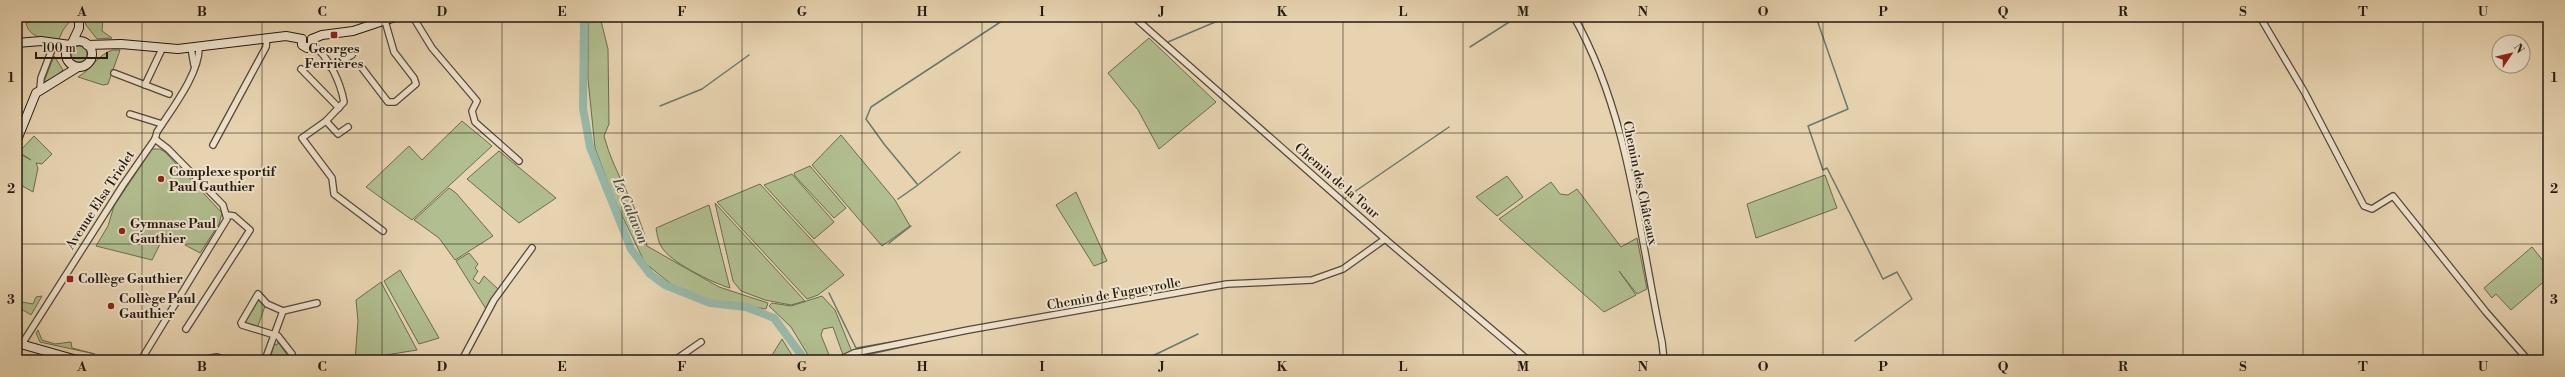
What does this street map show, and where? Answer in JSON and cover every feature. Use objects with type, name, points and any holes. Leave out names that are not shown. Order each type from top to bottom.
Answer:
[{"type":"street","points":[[56,80],[64,72],[71,44],[78,28],[79,17]]},
{"type":"street","points":[[312,42],[322,35],[353,31],[396,17]]},
{"type":"street","points":[[413,17],[432,48],[477,100],[472,110],[475,122],[519,161]]},
{"type":"street","name":"Chemin de la Tour","points":[[1134,17],[1385,239],[1528,360]]},
{"type":"street","name":"Chemin des Châteaux","points":[[1574,17],[1600,69],[1615,117],[1662,342],[1664,360]]},
{"type":"street","points":[[2260,17],[2305,93],[2364,206],[2372,209],[2393,196],[2477,302],[2528,360]]},
{"type":"street","points":[[362,68],[385,99],[391,103],[395,102],[416,84],[414,78],[394,52],[385,21]]},
{"type":"street","points":[[78,28],[91,56]]},
{"type":"street","points":[[17,43],[42,42],[54,44],[121,44],[162,49],[195,48],[290,36],[302,40],[307,37],[320,51],[330,67],[343,96],[344,102],[326,121],[302,138],[332,178],[334,194],[382,231]]},
{"type":"street","points":[[213,145],[266,47],[267,38]]},
{"type":"street","points":[[54,44],[78,67]]},
{"type":"street","points":[[40,89],[41,78],[54,44]]},
{"type":"street","points":[[17,140],[35,95],[40,89],[86,64],[91,56],[105,45]]},
{"type":"street","name":"Avenue Elsa Triolet","points":[[19,343],[127,178],[155,140],[162,124],[194,67],[195,48]]},
{"type":"street","points":[[145,85],[162,49]]},
{"type":"street","points":[[330,67],[352,55]]},
{"type":"street","points":[[301,69],[339,108]]},
{"type":"street","points":[[114,73],[168,94]]},
{"type":"street","points":[[130,114],[162,124]]},
{"type":"street","points":[[326,121],[338,134],[348,127]]},
{"type":"street","points":[[141,360],[226,224],[227,215],[223,205],[168,148],[155,140]]},
{"type":"street","points":[[186,329],[250,230],[234,216],[227,215]]},
{"type":"street","name":"Chemin de Fugueyrolle","points":[[839,360],[854,353],[968,330],[1227,284],[1312,280],[1343,268],[1385,239]]},
{"type":"street","points":[[462,360],[494,300],[532,248]]},
{"type":"street","points":[[293,360],[292,354],[278,336],[272,336],[242,325],[241,323],[258,294],[267,304],[283,311],[317,303]]},
{"type":"street","points":[[265,360],[272,336],[283,311]]},
{"type":"street","points":[[675,360],[701,342]]},
{"type":"street","points":[[19,343],[75,360]]},
{"type":"street","points":[[145,353],[145,360]]},
{"type":"street","points":[[201,360],[217,357],[225,360]]},
{"type":"green space","points":[[54,17],[73,17],[63,30],[58,41],[34,35],[26,23]]},
{"type":"green space","points":[[84,17],[103,17],[102,31],[112,38],[97,39],[86,25]]},
{"type":"green space","points":[[588,17],[600,17],[608,49],[609,124],[604,136],[608,150],[639,218],[647,246],[719,287],[768,303],[766,309],[705,299],[671,284],[645,263],[614,199],[595,148],[588,79]]},
{"type":"green space","points":[[1149,38],[1216,102],[1159,149],[1138,110],[1108,73]]},
{"type":"green space","points":[[79,46],[85,48],[87,54],[85,60],[79,62],[73,60],[71,54],[73,48]]},
{"type":"green space","points":[[113,50],[120,50],[108,84],[103,85],[78,77],[99,58]]},
{"type":"green space","points":[[54,56],[63,70],[55,77],[44,82]]},
{"type":"green space","points":[[462,121],[492,146],[412,220],[366,187],[409,146],[422,160]]},
{"type":"green space","points":[[841,135],[895,200],[910,226],[882,246],[812,165]]},
{"type":"green space","points":[[34,136],[52,154],[42,164],[36,163],[38,168],[33,192],[17,183],[17,159],[20,154],[31,160],[19,152]]},
{"type":"green space","name":"Complexe sportif Paul Gauthier","points":[[152,149],[160,149],[165,152],[222,213],[219,224],[200,253],[165,234],[152,260],[96,246],[108,226],[114,206]]},
{"type":"green space","points":[[499,151],[556,198],[519,223],[467,179]]},
{"type":"green space","points":[[810,166],[846,208],[834,218],[795,176],[794,173]]},
{"type":"green space","points":[[792,174],[834,222],[814,239],[764,185]]},
{"type":"green space","points":[[1825,175],[1837,208],[1756,238],[1747,204]]},
{"type":"green space","points":[[1507,176],[1523,197],[1497,216],[1476,197]]},
{"type":"green space","points":[[1551,182],[1560,194],[1568,195],[1577,189],[1621,247],[1637,238],[1647,289],[1637,294],[1619,271],[1636,295],[1604,312],[1499,219]]},
{"type":"green space","points":[[760,184],[844,275],[818,295],[807,299],[717,202]]},
{"type":"green space","points":[[449,188],[456,193],[493,236],[455,260],[439,238],[414,220]]},
{"type":"green space","points":[[1076,192],[1107,261],[1094,266],[1056,205]]},
{"type":"green space","points":[[715,203],[805,301],[791,305],[765,300],[741,291],[733,281]]},
{"type":"green space","points":[[709,205],[730,288],[703,277],[673,259],[660,244],[658,237],[656,228]]},
{"type":"green space","points":[[2532,247],[2548,267],[2548,278],[2511,310],[2496,294],[2492,298],[2484,288]]},
{"type":"green space","points":[[469,253],[478,264],[475,268],[478,271],[473,279],[479,284],[484,276],[498,289],[486,309],[456,261]]},
{"type":"green space","points":[[400,270],[439,338],[419,344],[384,281]]},
{"type":"green space","points":[[381,282],[417,350],[355,360],[358,321],[356,300]]},
{"type":"green space","points":[[42,296],[31,315],[18,307],[22,302],[33,304],[36,297]]},
{"type":"green space","points":[[822,296],[835,310],[852,352],[843,355],[833,327],[823,329],[821,335],[831,360],[811,360],[791,327],[769,306],[772,303],[791,306]]},
{"type":"green space","points":[[258,300],[265,306],[258,326],[247,326],[244,322]]},
{"type":"green space","points":[[38,330],[42,340],[55,344],[71,342],[72,348],[95,354],[40,342],[36,333]]},
{"type":"green space","points":[[782,339],[795,360],[769,360]]},
{"type":"green space","points":[[278,342],[287,355],[289,354],[291,360],[274,358],[270,360],[274,344],[277,345]]},
{"type":"waterway","name":"Le Calavon","points":[[584,17],[583,108],[590,147],[631,249],[650,274],[665,285],[710,303],[746,307],[774,318],[805,360]]},
{"type":"waterway","points":[[898,199],[918,185],[884,144],[866,119],[871,107],[1008,17]]},
{"type":"waterway","points":[[1168,42],[1227,17]]},
{"type":"waterway","points":[[1470,47],[1517,17]]},
{"type":"waterway","points":[[1578,17],[1599,62]]},
{"type":"waterway","points":[[1816,17],[1848,109],[1808,126],[1823,170],[1827,168],[1883,279],[1897,272],[1912,299],[1855,341]]},
{"type":"waterway","points":[[660,106],[702,89],[749,55]]},
{"type":"waterway","points":[[1344,199],[1449,127]]},
{"type":"waterway","points":[[919,184],[960,152]]},
{"type":"waterway","points":[[889,243],[911,226]]},
{"type":"waterway","points":[[829,293],[856,348],[909,339]]},
{"type":"waterway","points":[[1144,360],[1198,334]]},
{"type":"waterway","points":[[848,359],[938,339]]},
{"type":"railway","points":[[17,23],[39,17]]},
{"type":"place","name":"Georges Ferrières","points":[[334,35]]},
{"type":"place","name":"Complexe sportif Paul Gauthier","points":[[161,179]]},
{"type":"place","name":"Gymnase Paul Gauthier","points":[[122,231]]},
{"type":"place","name":"Collège Gauthier","points":[[70,279]]},
{"type":"place","name":"Collège Paul Gauthier","points":[[111,306]]}]
